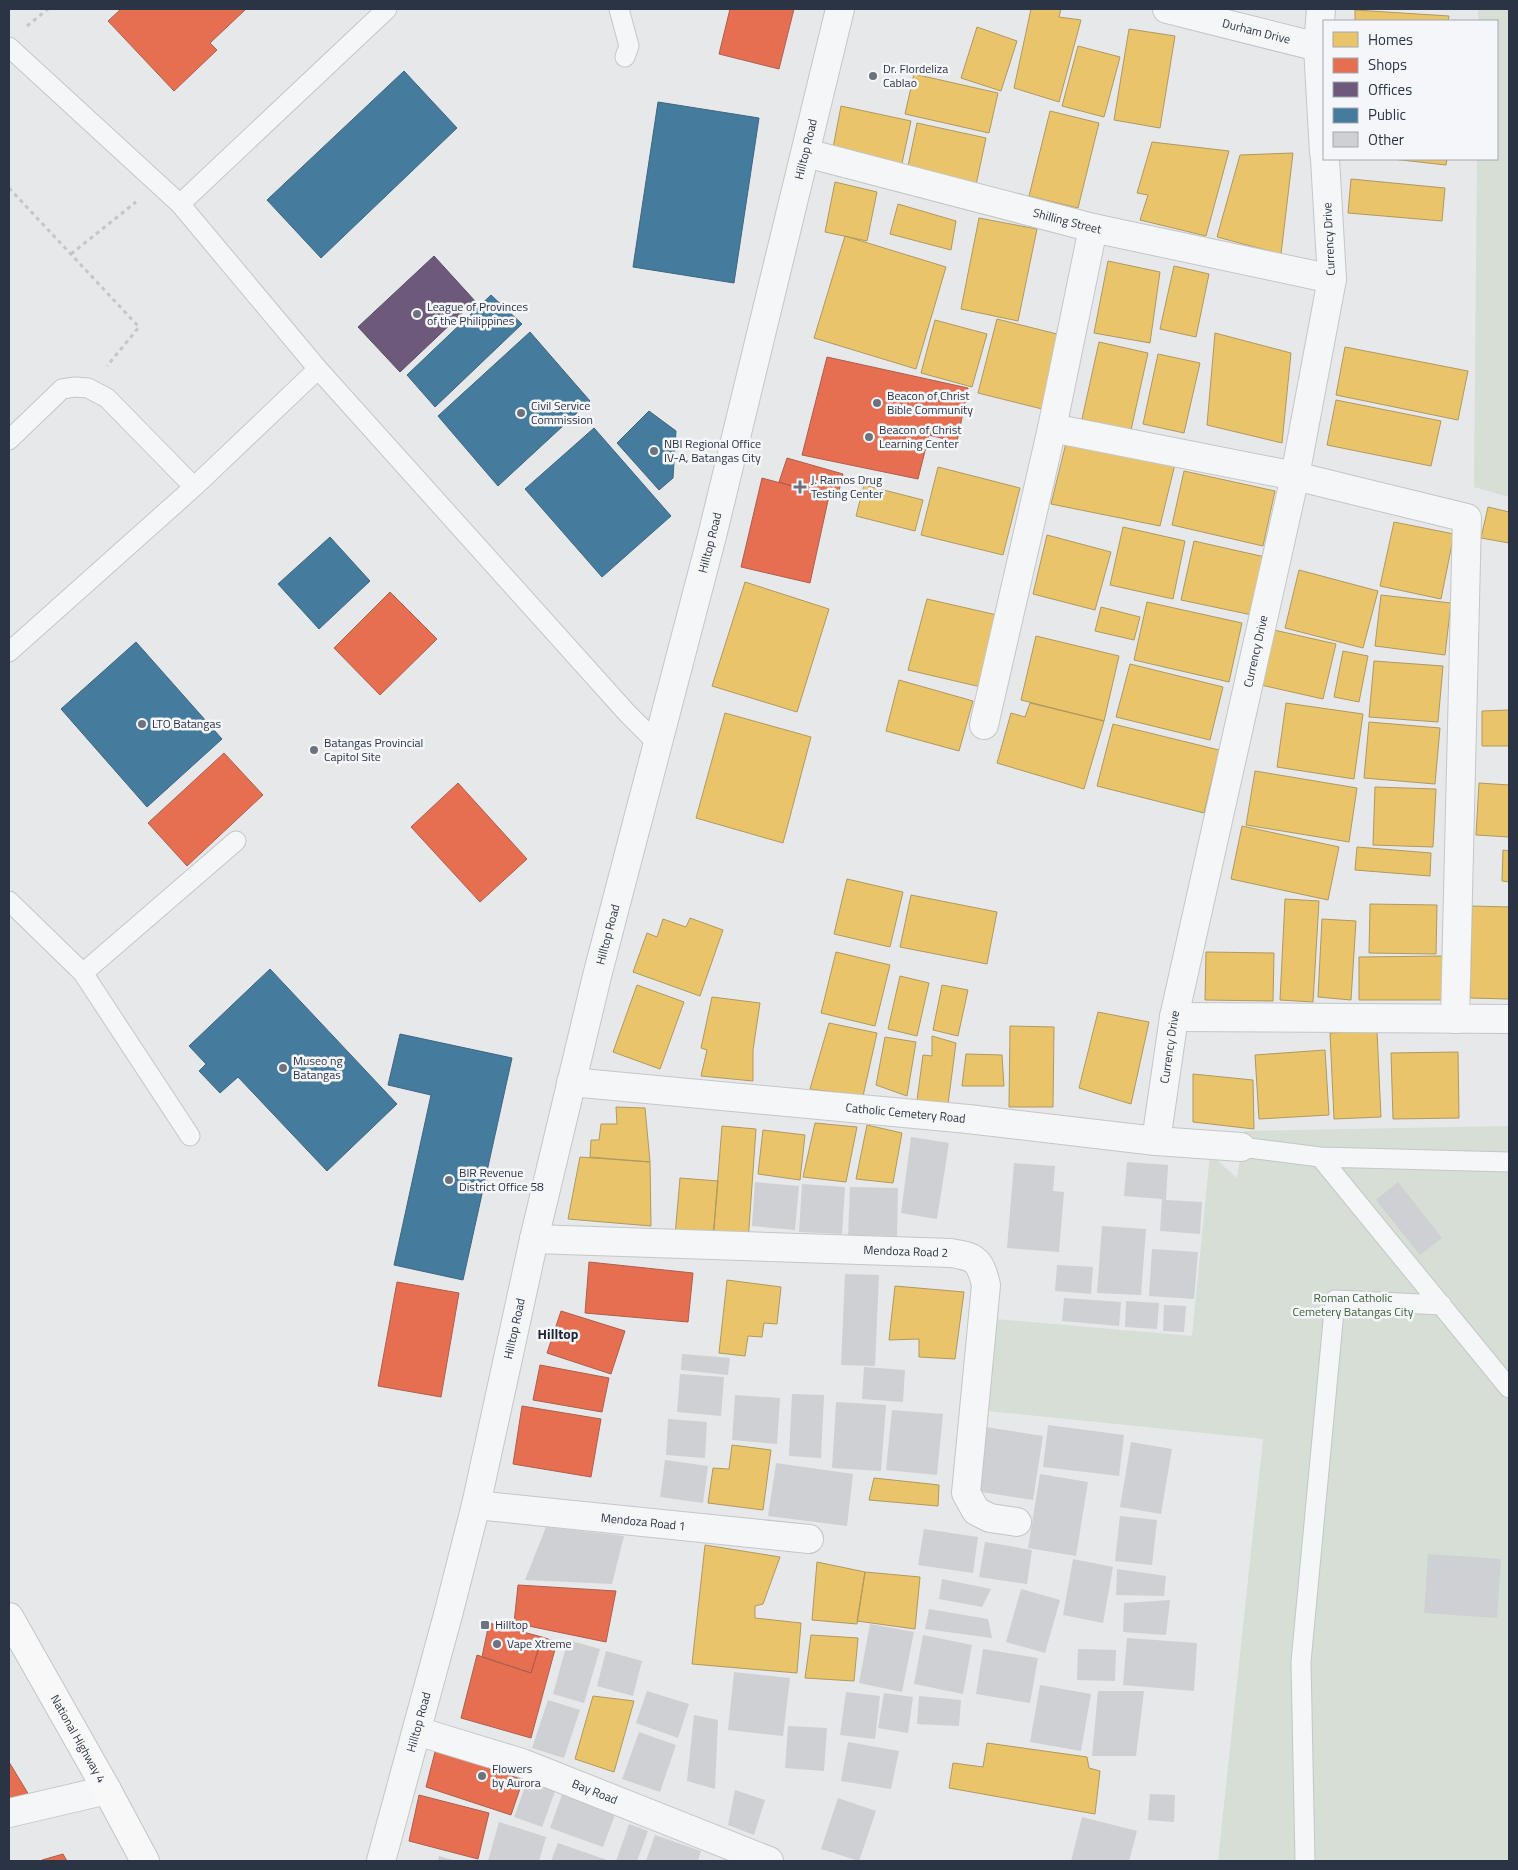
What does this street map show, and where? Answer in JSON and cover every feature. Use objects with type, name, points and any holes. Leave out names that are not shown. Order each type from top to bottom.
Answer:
[{"type":"main road","name":"National Highway 4","points":[[9,1617],[145,1861]]},
{"type":"street","name":"Hilltop Road","points":[[380,1861],[417,1731],[476,1505],[534,1238],[571,1082],[712,536],[840,9]]},
{"type":"street","name":"Durham Drive","points":[[1167,9],[1318,47]]},
{"type":"street","points":[[1321,9],[1318,47],[1323,135]]},
{"type":"street","name":"Shilling Street","points":[[806,153],[1093,228],[1332,279]]},
{"type":"street","name":"Currency Drive","points":[[1156,1141],[1174,1017],[1295,476],[1332,279],[1325,160]]},
{"type":"street","points":[[984,725],[1052,428],[1093,228]]},
{"type":"street","points":[[1052,428],[1295,476],[1467,518],[1454,1019]]},
{"type":"street","points":[[1174,1017],[1509,1019]]},
{"type":"street","name":"Catholic Cemetery Road","points":[[571,1082],[968,1119],[1156,1141],[1241,1147]]},
{"type":"street","name":"Mendoza Road 2","points":[[534,1238],[951,1253],[969,1256],[982,1267],[986,1285],[966,1492],[976,1511],[990,1518],[1018,1522]]},
{"type":"street","name":"Mendoza Road 1","points":[[476,1505],[809,1539]]},
{"type":"street","name":"Bay Road","points":[[417,1731],[522,1763],[631,1808],[769,1861]]},
{"type":"street","points":[[9,1813],[107,1790]]},
{"type":"lane","points":[[180,204],[388,9]]},
{"type":"lane","points":[[619,9],[630,46],[626,57]]},
{"type":"lane","points":[[9,47],[180,204],[318,369],[614,699],[659,745]]},
{"type":"lane","points":[[9,652],[194,487],[318,369]]},
{"type":"lane","points":[[9,440],[62,389],[88,388],[106,398],[194,487]]},
{"type":"lane","points":[[83,973],[236,841]]},
{"type":"lane","points":[[9,901],[83,973],[190,1136]]},
{"type":"lane","points":[[1241,1147],[1320,1157],[1509,1162]]},
{"type":"lane","points":[[1320,1157],[1509,1388]]},
{"type":"lane","points":[[1305,1861],[1301,1662],[1335,1300],[1442,1305]]},
{"type":"path","points":[[71,254],[158,184]]},
{"type":"path","points":[[9,188],[139,327],[88,388]]},
{"type":"green space","points":[[1478,9],[1509,9],[1509,497],[1474,487],[1477,160],[1498,160],[1498,20],[1478,20]]},
{"type":"green space","name":"Roman Catholic Cemetery Batangas City","points":[[1509,1126],[1509,1861],[1218,1861],[1263,1439],[978,1410],[983,1318],[1192,1336],[1210,1154],[1237,1178],[1244,1131]]},
{"type":"building: Homes","points":[[1031,9],[1061,9],[1059,17],[1081,20],[1059,102],[1014,88]]},
{"type":"building: Homes","points":[[1355,10],[1449,16],[1448,20],[1355,20]]},
{"type":"building: Homes","points":[[977,27],[1017,41],[1001,91],[961,78]]},
{"type":"building: Homes","points":[[1129,29],[1175,36],[1160,128],[1114,120]]},
{"type":"building: Homes","points":[[1078,46],[1120,57],[1104,117],[1062,106]]},
{"type":"building: Homes","points":[[914,74],[998,93],[989,133],[905,114]]},
{"type":"building: Homes","points":[[841,106],[911,121],[901,168],[832,153]]},
{"type":"building: Homes","points":[[1050,111],[1099,123],[1078,208],[1029,196]]},
{"type":"building: Homes","points":[[917,123],[986,138],[976,185],[907,171]]},
{"type":"building: Homes","points":[[1152,142],[1229,151],[1206,236],[1140,220],[1148,195],[1137,193]]},
{"type":"building: Homes","points":[[1293,153],[1281,254],[1217,237],[1240,155]]},
{"type":"building: Homes","points":[[1401,160],[1447,160],[1446,165]]},
{"type":"building: Homes","points":[[1351,179],[1445,188],[1442,221],[1348,213]]},
{"type":"building: Homes","points":[[835,182],[877,192],[867,241],[825,232]]},
{"type":"building: Homes","points":[[898,204],[956,221],[951,250],[890,234]]},
{"type":"building: Homes","points":[[979,218],[1037,229],[1018,321],[961,309]]},
{"type":"building: Homes","points":[[845,236],[946,267],[916,369],[814,338]]},
{"type":"building: Homes","points":[[1108,261],[1160,272],[1150,343],[1094,333]]},
{"type":"building: Homes","points":[[1174,266],[1209,274],[1196,337],[1160,329]]},
{"type":"building: Homes","points":[[997,319],[1061,335],[1042,409],[978,393]]},
{"type":"building: Homes","points":[[935,320],[987,334],[972,387],[921,373]]},
{"type":"building: Homes","points":[[1215,333],[1291,353],[1282,443],[1207,425]]},
{"type":"building: Homes","points":[[1099,342],[1148,353],[1131,430],[1082,419]]},
{"type":"building: Homes","points":[[1345,347],[1468,371],[1458,420],[1336,395]]},
{"type":"building: Homes","points":[[1158,354],[1200,363],[1184,433],[1143,424]]},
{"type":"building: Homes","points":[[1336,400],[1441,421],[1431,466],[1327,445]]},
{"type":"building: Homes","points":[[1067,439],[1176,460],[1160,526],[1051,504]]},
{"type":"building: Homes","points":[[938,467],[1020,488],[1003,555],[921,535]]},
{"type":"building: Homes","points":[[1184,471],[1275,491],[1263,546],[1172,525]]},
{"type":"building: Homes","points":[[864,485],[923,500],[915,531],[856,516]]},
{"type":"building: Homes","points":[[1488,507],[1509,512],[1509,543],[1481,538]]},
{"type":"building: Homes","points":[[1394,522],[1454,534],[1441,599],[1380,586]]},
{"type":"building: Homes","points":[[1123,527],[1185,541],[1173,599],[1110,585]]},
{"type":"building: Homes","points":[[1047,535],[1111,552],[1095,610],[1033,594]]},
{"type":"building: Homes","points":[[1194,541],[1265,557],[1252,615],[1181,600]]},
{"type":"building: Homes","points":[[1299,570],[1378,591],[1363,648],[1285,628]]},
{"type":"building: Homes","points":[[745,582],[829,609],[797,712],[712,686]]},
{"type":"building: Homes","points":[[1381,595],[1451,603],[1445,655],[1375,646]]},
{"type":"building: Homes","points":[[927,599],[997,615],[981,687],[908,670]]},
{"type":"building: Homes","points":[[1147,602],[1242,623],[1229,682],[1134,660]]},
{"type":"building: Homes","points":[[1101,607],[1140,617],[1134,640],[1095,631]]},
{"type":"building: Homes","points":[[1274,630],[1336,644],[1323,699],[1261,685]]},
{"type":"building: Homes","points":[[1036,636],[1119,656],[1104,721],[1021,700]]},
{"type":"building: Homes","points":[[1343,651],[1368,656],[1359,702],[1334,697]]},
{"type":"building: Homes","points":[[1374,661],[1443,666],[1438,722],[1369,717]]},
{"type":"building: Homes","points":[[1130,664],[1223,687],[1210,740],[1116,717]]},
{"type":"building: Homes","points":[[899,680],[973,701],[959,751],[886,731]]},
{"type":"building: Homes","points":[[1030,703],[1104,721],[1084,789],[997,763],[1011,713],[1025,717]]},
{"type":"building: Homes","points":[[1286,703],[1363,714],[1354,779],[1277,767]]},
{"type":"building: Homes","points":[[1509,710],[1509,746],[1482,746],[1482,711]]},
{"type":"building: Homes","points":[[725,713],[811,737],[783,843],[696,818]]},
{"type":"building: Homes","points":[[1369,722],[1440,728],[1435,784],[1364,778]]},
{"type":"building: Homes","points":[[1113,724],[1219,750],[1204,813],[1097,786]]},
{"type":"building: Homes","points":[[1255,771],[1357,788],[1349,842],[1246,825]]},
{"type":"building: Homes","points":[[1479,783],[1509,785],[1509,837],[1476,835]]},
{"type":"building: Homes","points":[[1375,787],[1436,789],[1433,847],[1373,845]]},
{"type":"building: Homes","points":[[1242,826],[1339,847],[1328,900],[1231,879]]},
{"type":"building: Homes","points":[[1357,847],[1431,853],[1430,876],[1355,870]]},
{"type":"building: Homes","points":[[1503,850],[1509,851],[1509,882],[1502,881]]},
{"type":"building: Homes","points":[[847,879],[903,892],[890,947],[834,934]]},
{"type":"building: Homes","points":[[911,895],[997,912],[987,964],[900,947]]},
{"type":"building: Homes","points":[[1285,899],[1319,901],[1313,1002],[1280,1000]]},
{"type":"building: Homes","points":[[1370,904],[1437,905],[1436,954],[1369,953]]},
{"type":"building: Homes","points":[[1472,906],[1509,907],[1509,999],[1470,998]]},
{"type":"building: Homes","points":[[690,918],[723,930],[700,996],[633,972],[647,933],[657,937],[663,919],[686,927]]},
{"type":"building: Homes","points":[[1322,919],[1356,921],[1351,1000],[1318,997]]},
{"type":"building: Homes","points":[[836,952],[890,965],[875,1026],[821,1013]]},
{"type":"building: Homes","points":[[1206,952],[1274,953],[1273,1001],[1205,1000]]},
{"type":"building: Homes","points":[[1443,956],[1442,1000],[1359,1000],[1359,957]]},
{"type":"building: Homes","points":[[900,976],[929,983],[917,1036],[888,1029]]},
{"type":"building: Homes","points":[[637,985],[684,1002],[660,1069],[613,1052]]},
{"type":"building: Homes","points":[[942,985],[968,990],[958,1036],[933,1030]]},
{"type":"building: Homes","points":[[712,997],[760,1003],[753,1050],[753,1081],[701,1076],[707,1050],[701,1048]]},
{"type":"building: Homes","points":[[1098,1012],[1149,1022],[1131,1104],[1079,1088]]},
{"type":"building: Homes","points":[[829,1023],[877,1033],[863,1096],[810,1089]]},
{"type":"building: Homes","points":[[1010,1026],[1054,1027],[1053,1107],[1009,1107]]},
{"type":"building: Homes","points":[[1377,1031],[1381,1117],[1334,1119],[1330,1033]]},
{"type":"building: Homes","points":[[932,1036],[956,1043],[948,1104],[917,1100],[923,1055],[932,1056]]},
{"type":"building: Homes","points":[[885,1037],[916,1042],[907,1096],[876,1085]]},
{"type":"building: Homes","points":[[1325,1050],[1329,1115],[1259,1119],[1255,1055]]},
{"type":"building: Homes","points":[[1458,1052],[1459,1118],[1393,1119],[1391,1053]]},
{"type":"building: Homes","points":[[966,1054],[1002,1055],[1004,1086],[962,1086]]},
{"type":"building: Homes","points":[[1193,1074],[1253,1080],[1254,1129],[1193,1122]]},
{"type":"building: Homes","points":[[616,1107],[645,1108],[650,1162],[590,1157],[591,1140],[599,1140],[601,1124],[617,1124]]},
{"type":"building: Homes","points":[[815,1123],[857,1127],[846,1182],[803,1177]]},
{"type":"building: Homes","points":[[867,1125],[902,1133],[893,1183],[856,1179]]},
{"type":"building: Homes","points":[[722,1126],[756,1129],[748,1242],[713,1239]]},
{"type":"building: Homes","points":[[763,1130],[805,1135],[800,1180],[758,1174]]},
{"type":"building: Homes","points":[[580,1157],[650,1162],[651,1226],[568,1219]]},
{"type":"building: Homes","points":[[680,1178],[718,1181],[713,1239],[675,1236]]},
{"type":"building: Homes","points":[[727,1280],[781,1287],[777,1324],[764,1323],[762,1337],[748,1336],[745,1356],[719,1353]]},
{"type":"building: Homes","points":[[895,1286],[964,1292],[955,1359],[919,1357],[919,1339],[889,1340]]},
{"type":"building: Homes","points":[[732,1445],[771,1450],[763,1510],[708,1503],[713,1468],[729,1469]]},
{"type":"building: Homes","points":[[874,1478],[939,1485],[938,1506],[869,1500]]},
{"type":"building: Homes","points":[[705,1545],[780,1557],[763,1604],[755,1606],[755,1618],[801,1623],[797,1673],[692,1664]]},
{"type":"building: Homes","points":[[817,1562],[865,1572],[857,1624],[812,1620]]},
{"type":"building: Homes","points":[[865,1572],[920,1577],[915,1629],[857,1621]]},
{"type":"building: Homes","points":[[811,1635],[858,1638],[854,1681],[805,1678]]},
{"type":"building: Homes","points":[[593,1696],[634,1701],[614,1772],[575,1759]]},
{"type":"building: Homes","points":[[987,1743],[1087,1757],[1089,1768],[1100,1771],[1095,1814],[949,1788],[953,1763],[983,1767]]},
{"type":"building: Shops","points":[[121,9],[246,9],[210,43],[217,50],[174,91],[108,21]]},
{"type":"building: Shops","points":[[730,9],[794,9],[779,69],[719,54]]},
{"type":"building: Shops","points":[[827,357],[968,388],[957,442],[929,435],[918,479],[802,455]]},
{"type":"building: Shops","points":[[787,458],[843,474],[837,499],[779,482]]},
{"type":"building: Shops","points":[[762,478],[829,496],[810,583],[741,567]]},
{"type":"building: Shops","points":[[390,592],[437,639],[380,695],[334,648]]},
{"type":"building: Shops","points":[[224,753],[263,795],[187,866],[148,823]]},
{"type":"building: Shops","points":[[458,783],[527,859],[480,902],[411,827]]},
{"type":"building: Shops","points":[[589,1262],[693,1273],[688,1322],[585,1313]]},
{"type":"building: Shops","points":[[397,1282],[459,1293],[441,1397],[378,1386]]},
{"type":"building: Shops","points":[[561,1311],[625,1331],[611,1374],[547,1353]]},
{"type":"building: Shops","points":[[540,1365],[609,1378],[602,1412],[533,1400]]},
{"type":"building: Shops","points":[[522,1406],[601,1419],[591,1477],[513,1464]]},
{"type":"building: Shops","points":[[518,1585],[616,1591],[606,1642],[514,1623]]},
{"type":"building: Shops","points":[[489,1623],[542,1637],[531,1673],[482,1657]]},
{"type":"building: Shops","points":[[542,1637],[557,1642],[531,1738],[461,1718],[477,1655],[531,1673]]},
{"type":"building: Shops","points":[[436,1748],[523,1780],[511,1815],[426,1787]]},
{"type":"building: Shops","points":[[9,1762],[29,1795],[9,1799]]},
{"type":"building: Shops","points":[[419,1795],[489,1813],[478,1859],[409,1841]]},
{"type":"building: Shops","points":[[63,1854],[67,1861],[42,1861],[42,1860]]},
{"type":"building: Offices","name":"League of Provinces of the Philippines","points":[[434,256],[475,301],[400,372],[358,327]]},
{"type":"building: Public","points":[[404,71],[457,128],[321,258],[267,200]]},
{"type":"building: Public","points":[[658,102],[759,118],[734,283],[633,267]]},
{"type":"building: Public","points":[[491,295],[522,324],[435,407],[407,375]]},
{"type":"building: Public","points":[[530,332],[590,401],[498,486],[438,416]]},
{"type":"building: Public","points":[[649,411],[676,431],[673,478],[659,490],[617,443]]},
{"type":"building: Public","points":[[594,428],[671,516],[602,577],[525,489]]},
{"type":"building: Public","points":[[330,537],[370,581],[319,629],[278,584]]},
{"type":"building: Public","name":"LTO Batangas","points":[[136,642],[222,739],[147,807],[61,709]]},
{"type":"building: Public","name":"Museo ng Batangas","points":[[270,969],[397,1104],[327,1171],[238,1077],[220,1093],[199,1071],[206,1064],[189,1046]]},
{"type":"building: Public","name":"BIR Revenue District Office 58","points":[[400,1034],[512,1058],[463,1280],[394,1265],[431,1095],[388,1085]]},
{"type":"building: Other","points":[[911,1137],[949,1143],[937,1219],[901,1213]]},
{"type":"building: Other","points":[[1127,1162],[1168,1165],[1166,1200],[1202,1202],[1200,1234],[1160,1231],[1162,1199],[1124,1196]]},
{"type":"building: Other","points":[[1014,1163],[1055,1166],[1053,1191],[1064,1192],[1059,1252],[1007,1248]]},
{"type":"building: Other","points":[[755,1182],[799,1186],[795,1230],[752,1226]]},
{"type":"building: Other","points":[[1398,1182],[1442,1238],[1420,1255],[1376,1200]]},
{"type":"building: Other","points":[[802,1184],[845,1187],[842,1234],[799,1232]]},
{"type":"building: Other","points":[[850,1187],[898,1188],[897,1236],[848,1235]]},
{"type":"building: Other","points":[[1102,1226],[1146,1229],[1141,1295],[1097,1293]]},
{"type":"building: Other","points":[[1152,1249],[1198,1252],[1194,1299],[1149,1296]]},
{"type":"building: Other","points":[[1057,1265],[1093,1267],[1091,1294],[1055,1291]]},
{"type":"building: Other","points":[[845,1274],[879,1275],[875,1366],[841,1365]]},
{"type":"building: Other","points":[[1064,1298],[1121,1302],[1119,1326],[1062,1321]]},
{"type":"building: Other","points":[[1126,1301],[1159,1303],[1157,1329],[1125,1327]]},
{"type":"building: Other","points":[[1164,1305],[1186,1306],[1184,1332],[1163,1331]]},
{"type":"building: Other","points":[[682,1354],[730,1358],[728,1375],[681,1370]]},
{"type":"building: Other","points":[[864,1367],[905,1370],[903,1402],[862,1399]]},
{"type":"building: Other","points":[[680,1374],[724,1377],[721,1416],[677,1412]]},
{"type":"building: Other","points":[[792,1394],[824,1395],[821,1458],[789,1456]]},
{"type":"building: Other","points":[[735,1395],[780,1398],[777,1444],[732,1440]]},
{"type":"building: Other","points":[[836,1402],[886,1405],[881,1471],[832,1468]]},
{"type":"building: Other","points":[[892,1410],[943,1414],[937,1475],[886,1470]]},
{"type":"building: Other","points":[[668,1419],[707,1422],[705,1458],[666,1455]]},
{"type":"building: Other","points":[[1048,1425],[1124,1435],[1119,1476],[1043,1467]]},
{"type":"building: Other","points":[[979,1426],[1043,1436],[1033,1500],[969,1490]]},
{"type":"building: Other","points":[[1131,1442],[1172,1449],[1161,1514],[1120,1507]]},
{"type":"building: Other","points":[[665,1460],[708,1466],[703,1503],[660,1497]]},
{"type":"building: Other","points":[[776,1463],[853,1474],[847,1526],[768,1516]]},
{"type":"building: Other","points":[[1040,1474],[1088,1482],[1076,1556],[1028,1548]]},
{"type":"building: Other","points":[[1120,1516],[1157,1520],[1152,1565],[1115,1561]]},
{"type":"building: Other","points":[[546,1527],[624,1536],[612,1584],[525,1580]]},
{"type":"building: Other","points":[[924,1529],[978,1537],[973,1573],[918,1565]]},
{"type":"building: Other","points":[[985,1542],[1032,1550],[1027,1584],[979,1577]]},
{"type":"building: Other","points":[[1428,1554],[1501,1559],[1497,1618],[1424,1613]]},
{"type":"building: Other","points":[[1073,1559],[1113,1567],[1103,1623],[1063,1615]]},
{"type":"building: Other","points":[[1117,1569],[1166,1576],[1164,1596],[1116,1595]]},
{"type":"building: Other","points":[[942,1579],[991,1589],[982,1607],[939,1599]]},
{"type":"building: Other","points":[[1021,1589],[1060,1600],[1045,1653],[1006,1642]]},
{"type":"building: Other","points":[[1170,1600],[1166,1635],[1123,1632],[1124,1603]]},
{"type":"building: Other","points":[[929,1609],[988,1619],[992,1638],[925,1629]]},
{"type":"building: Other","points":[[870,1624],[914,1632],[902,1692],[859,1683]]},
{"type":"building: Other","points":[[923,1635],[972,1645],[963,1694],[914,1684]]},
{"type":"building: Other","points":[[1127,1638],[1197,1643],[1194,1691],[1123,1685]]},
{"type":"building: Other","points":[[568,1640],[600,1649],[584,1703],[553,1694]]},
{"type":"building: Other","points":[[983,1649],[1038,1658],[1030,1703],[976,1694]]},
{"type":"building: Other","points":[[1078,1649],[1116,1650],[1115,1681],[1077,1680]]},
{"type":"building: Other","points":[[606,1651],[642,1661],[633,1696],[597,1686]]},
{"type":"building: Other","points":[[734,1672],[790,1678],[783,1736],[728,1730]]},
{"type":"building: Other","points":[[1040,1685],[1091,1694],[1081,1751],[1030,1742]]},
{"type":"building: Other","points":[[647,1691],[689,1704],[678,1738],[636,1723]]},
{"type":"building: Other","points":[[1098,1691],[1144,1691],[1136,1756],[1092,1756]]},
{"type":"building: Other","points":[[846,1692],[880,1696],[875,1739],[840,1735]]},
{"type":"building: Other","points":[[884,1693],[913,1697],[908,1733],[878,1728]]},
{"type":"building: Other","points":[[919,1696],[961,1700],[959,1726],[917,1724]]},
{"type":"building: Other","points":[[548,1700],[580,1710],[564,1758],[532,1748]]},
{"type":"building: Other","points":[[694,1715],[718,1720],[715,1789],[687,1781]]},
{"type":"building: Other","points":[[788,1726],[827,1728],[824,1771],[785,1768]]},
{"type":"building: Other","points":[[639,1732],[676,1745],[660,1792],[622,1779]]},
{"type":"building: Other","points":[[848,1742],[899,1751],[891,1789],[841,1781]]},
{"type":"building: Other","points":[[528,1779],[556,1789],[542,1827],[514,1817]]},
{"type":"building: Other","points":[[735,1790],[765,1800],[754,1835],[728,1825]]},
{"type":"building: Other","points":[[563,1792],[616,1812],[603,1847],[550,1828]]},
{"type":"building: Other","points":[[1150,1794],[1175,1795],[1174,1822],[1148,1820]]},
{"type":"building: Other","points":[[838,1798],[876,1811],[859,1861],[821,1849]]},
{"type":"building: Other","points":[[1082,1817],[1137,1831],[1129,1861],[1071,1861]]},
{"type":"building: Other","points":[[499,1822],[546,1837],[539,1861],[488,1861]]},
{"type":"building: Other","points":[[629,1824],[648,1831],[637,1861],[616,1861]]},
{"type":"building: Other","points":[[655,1835],[701,1851],[698,1861],[646,1861]]},
{"type":"building: Other","points":[[558,1843],[610,1861],[551,1861]]},
{"type":"building: Other","points":[[439,1856],[457,1861],[438,1861]]},
{"type":"place","name":"Dr. Flordeliza Cablao","points":[[873,76]]},
{"type":"place","name":"League of Provinces of the Philippines","points":[[417,314]]},
{"type":"place","name":"Beacon of Christ Bible Community","points":[[877,403]]},
{"type":"place","name":"Civil Service Commission","points":[[521,413]]},
{"type":"place","name":"Beacon of Christ Learning Center","points":[[869,437]]},
{"type":"place","name":"NBI Regional Office IV-A, Batangas City","points":[[654,451]]},
{"type":"place","name":"J. Ramos Drug Testing Center","points":[[800,487]]},
{"type":"place","name":"LTO Batangas","points":[[142,724]]},
{"type":"place","name":"Batangas Provincial Capitol Site","points":[[314,750]]},
{"type":"place","name":"Museo ng Batangas","points":[[283,1068]]},
{"type":"place","name":"BIR Revenue District Office 58","points":[[449,1180]]},
{"type":"place","name":"Hilltop","points":[[485,1625]]},
{"type":"place","name":"Vape Xtreme","points":[[497,1644]]},
{"type":"place","name":"Flowers by Aurora","points":[[482,1776]]},
{"type":"district","name":"Hilltop","points":[[558,1334]]}]
